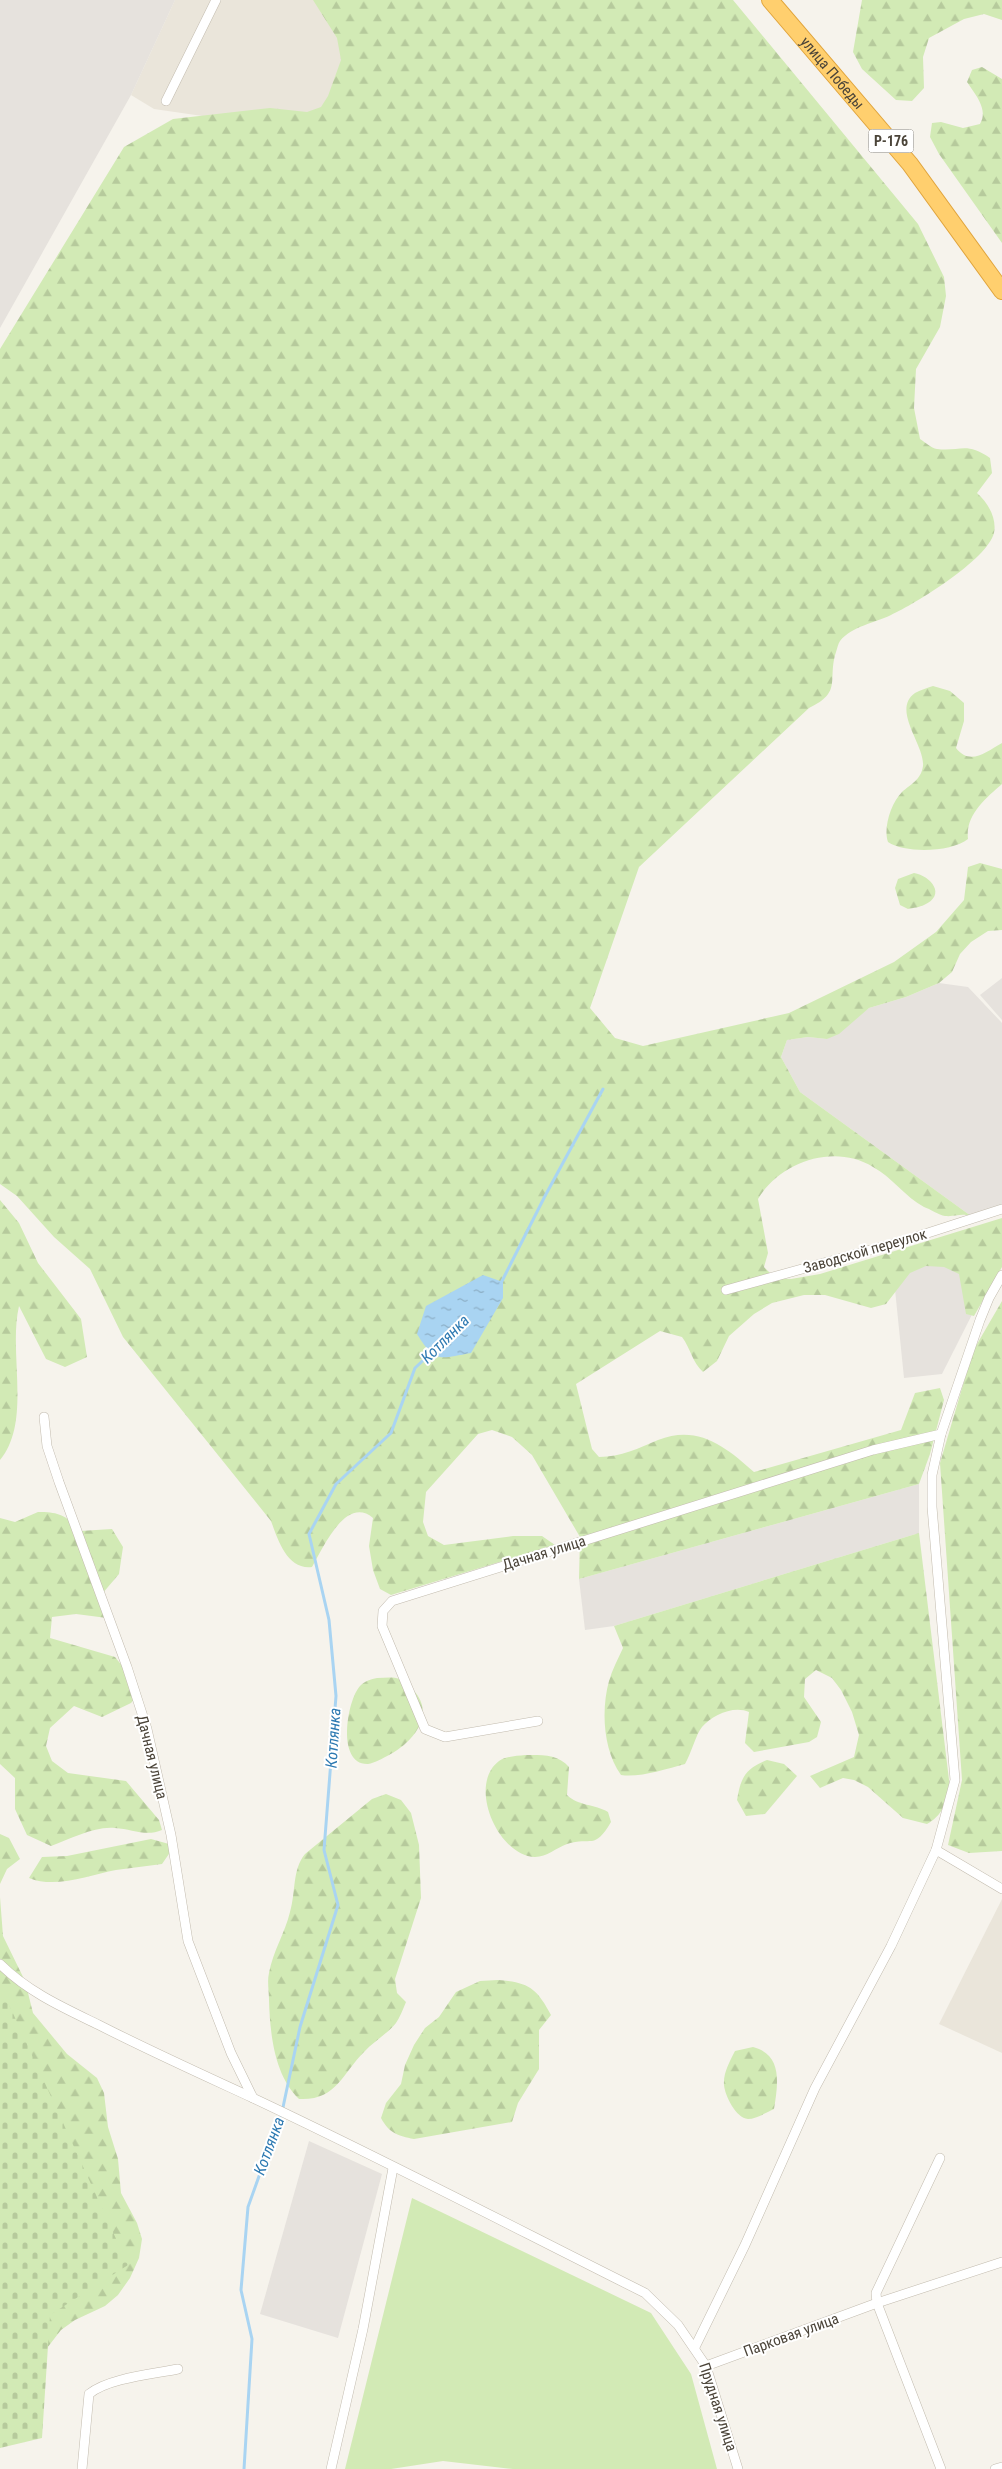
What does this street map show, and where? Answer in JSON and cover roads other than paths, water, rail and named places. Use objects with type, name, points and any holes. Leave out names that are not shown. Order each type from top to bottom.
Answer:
[{"type":"highway","name":"улица Победы","points":[[770,0],[910,164],[1002,291]]},
{"type":"street","points":[[166,101],[216,0]]},
{"type":"street","name":"Заводской переулок","points":[[726,1290],[903,1241],[1002,1209]]},
{"type":"street","points":[[695,2347],[745,2245],[815,2088],[891,1946],[936,1850],[956,1780],[932,1507],[932,1475],[941,1434],[980,1320],[989,1298],[1002,1275]]},
{"type":"street","name":"Дачная улица","points":[[44,1417],[48,1446],[59,1482],[127,1667],[147,1728],[171,1835],[188,1941],[228,2046],[253,2098]]},
{"type":"street","name":"Дачная улица","points":[[538,1721],[445,1737],[425,1729],[382,1626],[383,1611],[392,1601],[872,1450],[941,1434]]},
{"type":"street","points":[[936,1850],[1002,1889]]},
{"type":"street","name":"Прудная улица","points":[[0,1964],[13,1977],[51,2001],[157,2054],[340,2139],[392,2168],[645,2293],[665,2310],[695,2347],[706,2366],[738,2469]]},
{"type":"street","points":[[940,2158],[876,2293],[877,2304],[941,2469]]},
{"type":"street","points":[[331,2469],[363,2329],[392,2168]]},
{"type":"street","name":"Парковая улица","points":[[706,2366],[877,2304],[1002,2262]]},
{"type":"street","points":[[82,2469],[90,2394],[99,2387],[147,2375],[178,2370]]},
{"type":"street","points":[[995,2469],[1002,2467]]},
{"type":"water","points":[[483,1275],[503,1282],[503,1298],[471,1353],[451,1357],[438,1357],[428,1350],[417,1334],[426,1306]]},
{"type":"waterway","name":"Котлянка","points":[[501,1283],[545,1196],[603,1089]]},
{"type":"waterway","name":"Котлянка","points":[[244,2469],[252,2339],[241,2290],[248,2207],[282,2112],[300,2027],[338,1905],[324,1850],[336,1696],[329,1620],[309,1534],[336,1484],[391,1433],[415,1368],[433,1351]]}]
